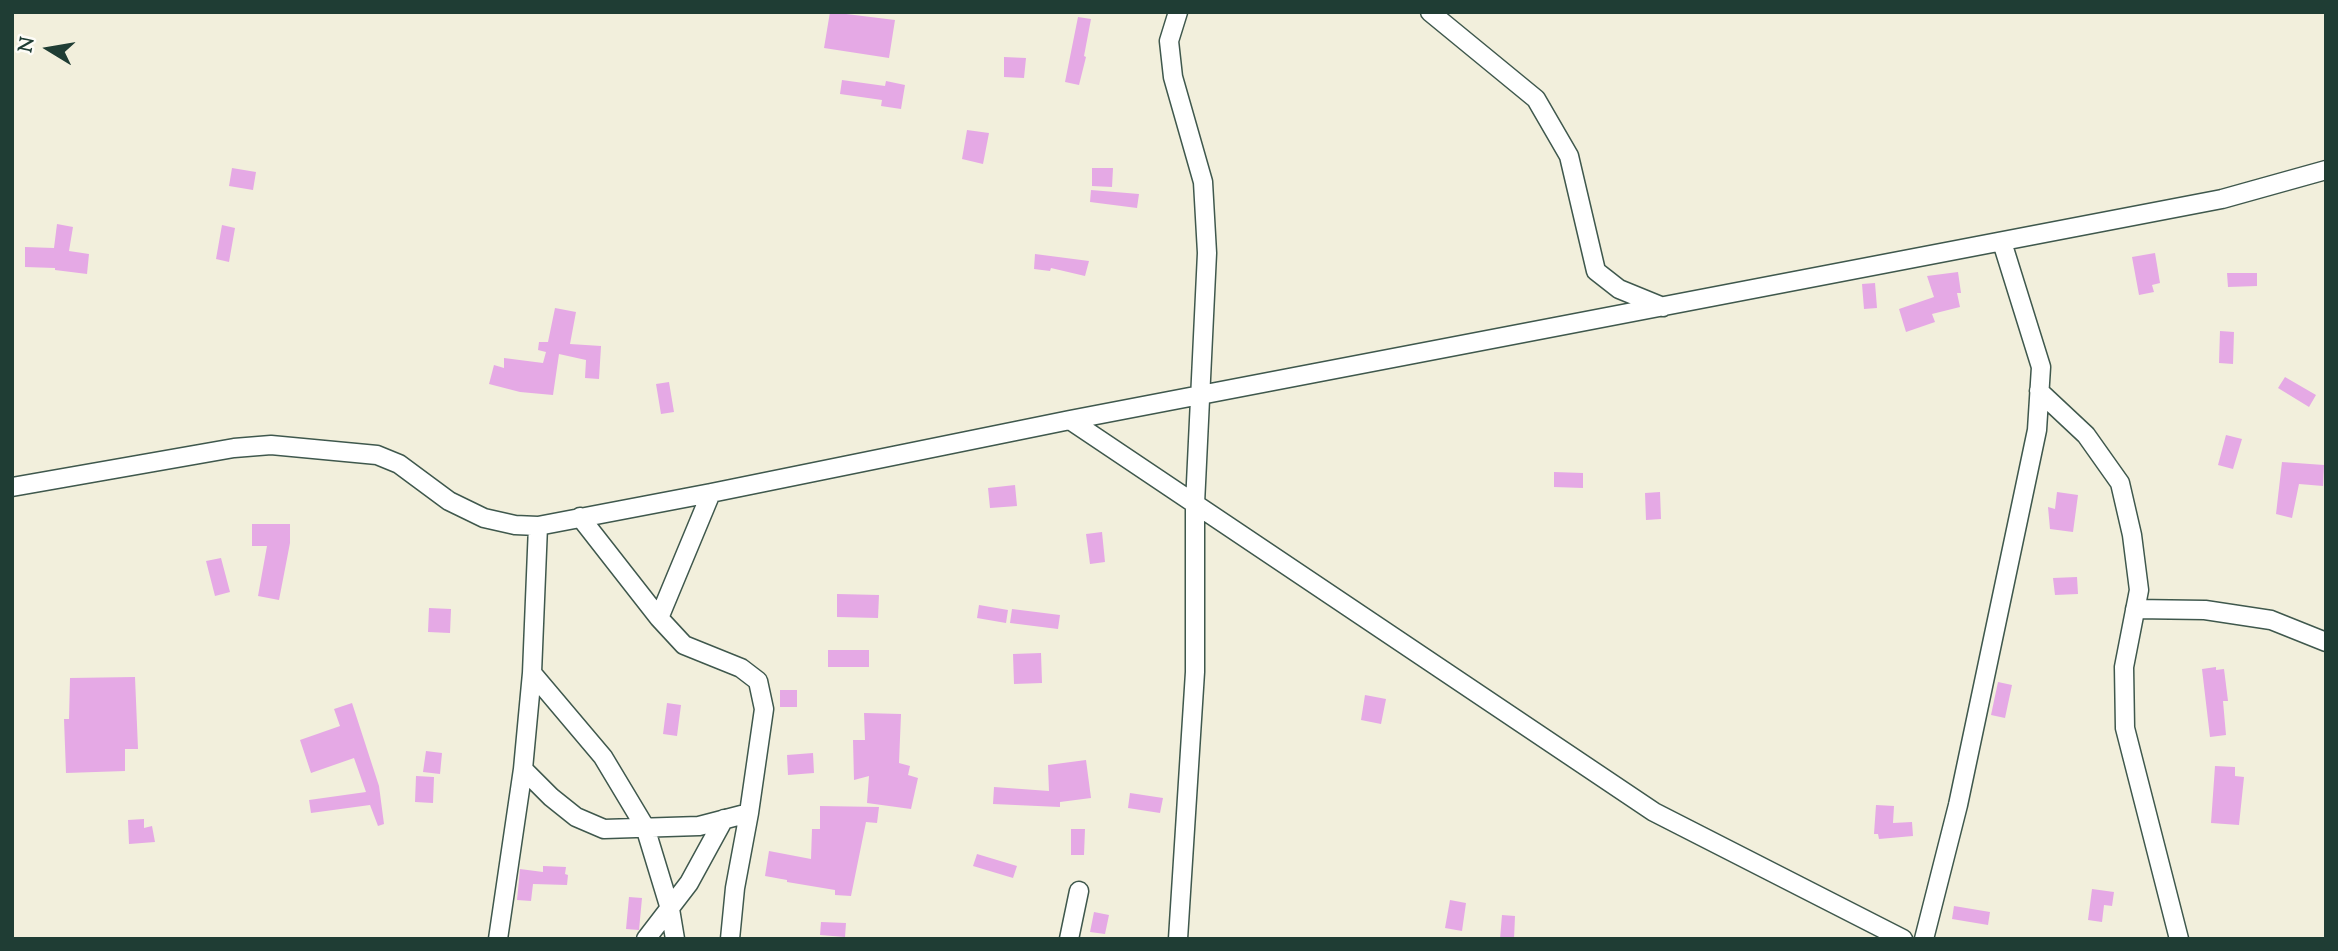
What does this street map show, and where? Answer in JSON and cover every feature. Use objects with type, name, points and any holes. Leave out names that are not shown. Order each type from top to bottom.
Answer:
[{"type":"street","points":[[1178,12],[1169,41],[1173,77],[1203,182],[1207,253],[1195,503],[1195,672],[1178,939]]},
{"type":"street","points":[[1430,12],[1536,99],[1569,156],[1597,271],[1619,289],[1663,306]]},
{"type":"street","points":[[12,487],[234,448],[271,445],[377,455],[399,464],[449,501],[484,518],[515,525],[538,526],[1070,420],[2222,199],[2326,170]]},
{"type":"street","points":[[1924,939],[1958,805],[2037,430],[2041,367],[2002,242]]},
{"type":"street","points":[[2039,391],[2086,435],[2120,482],[2134,549],[2139,590],[2124,667],[2125,728],[2179,939]]},
{"type":"street","points":[[1070,420],[1654,812],[1903,939]]},
{"type":"street","points":[[659,618],[711,493]]},
{"type":"street","points":[[580,517],[659,618],[684,645],[741,668],[758,681],[764,709],[750,813],[735,888],[730,939]]},
{"type":"street","points":[[498,939],[523,769],[532,673],[538,526]]},
{"type":"street","points":[[2135,609],[2205,610],[2271,620],[2326,642]]},
{"type":"street","points":[[532,673],[603,757],[645,827],[670,909],[675,939]]},
{"type":"street","points":[[523,769],[576,817],[604,829],[699,825],[750,813]]},
{"type":"street","points":[[646,939],[689,883],[724,819]]},
{"type":"street","points":[[1069,939],[1079,891]]},
{"type":"building","points":[[830,12],[895,20],[889,58],[824,48]]},
{"type":"building","points":[[1078,17],[1091,19],[1079,85],[1065,82]]},
{"type":"building","points":[[1004,57],[1026,58],[1024,78],[1004,77]]},
{"type":"building","points":[[842,80],[885,86],[886,81],[905,85],[901,109],[881,106],[882,100],[840,94]]},
{"type":"building","points":[[967,130],[989,133],[983,164],[962,159]]},
{"type":"building","points":[[232,168],[256,172],[253,190],[229,186]]},
{"type":"building","points":[[1092,168],[1113,168],[1112,187],[1092,186]]},
{"type":"building","points":[[1091,190],[1139,194],[1137,208],[1090,202]]},
{"type":"building","points":[[57,224],[73,227],[69,251],[89,254],[87,274],[55,268],[25,267],[25,247],[54,248]]},
{"type":"building","points":[[222,225],[235,228],[229,262],[216,259]]},
{"type":"building","points":[[2155,253],[2160,283],[2152,285],[2154,292],[2139,295],[2132,257]]},
{"type":"building","points":[[1035,254],[1089,261],[1085,276],[1051,268],[1050,271],[1034,269]]},
{"type":"building","points":[[1958,272],[1961,293],[1957,293],[1960,307],[1932,314],[1935,322],[1906,332],[1899,309],[1934,297],[1927,276]]},
{"type":"building","points":[[2227,273],[2257,273],[2257,286],[2228,287]]},
{"type":"building","points":[[1875,283],[1877,308],[1864,309],[1862,284]]},
{"type":"building","points":[[555,308],[576,312],[570,344],[601,346],[599,379],[585,378],[586,360],[559,354],[553,395],[520,392],[489,384],[494,365],[504,368],[504,358],[543,363],[546,352],[538,350],[539,342],[548,342]]},
{"type":"building","points":[[2220,331],[2234,332],[2233,364],[2219,363]]},
{"type":"building","points":[[2285,377],[2316,395],[2309,407],[2278,388]]},
{"type":"building","points":[[669,382],[674,412],[661,414],[656,384]]},
{"type":"building","points":[[2226,435],[2242,439],[2233,469],[2218,465]]},
{"type":"building","points":[[2282,462],[2324,465],[2323,486],[2299,484],[2292,518],[2276,514]]},
{"type":"building","points":[[1554,472],[1583,473],[1583,488],[1554,487]]},
{"type":"building","points":[[1015,485],[1017,506],[990,508],[988,488]]},
{"type":"building","points":[[1660,492],[1661,519],[1646,520],[1645,493]]},
{"type":"building","points":[[2057,492],[2078,495],[2073,532],[2050,529],[2048,507],[2055,509]]},
{"type":"building","points":[[252,524],[290,524],[290,543],[279,600],[258,596],[267,546],[252,546]]},
{"type":"building","points":[[1102,532],[1105,562],[1090,564],[1086,534]]},
{"type":"building","points":[[221,558],[230,592],[215,596],[206,561]]},
{"type":"building","points":[[2077,577],[2078,594],[2055,595],[2053,578]]},
{"type":"building","points":[[837,594],[879,595],[878,618],[837,617]]},
{"type":"building","points":[[979,605],[1008,610],[1006,623],[977,618]]},
{"type":"building","points":[[429,608],[451,609],[450,633],[428,632]]},
{"type":"building","points":[[1012,609],[1060,615],[1058,629],[1010,623]]},
{"type":"building","points":[[828,650],[869,650],[869,667],[828,667]]},
{"type":"building","points":[[1041,653],[1042,683],[1014,684],[1013,654]]},
{"type":"building","points":[[2216,667],[2216,670],[2224,669],[2228,701],[2223,701],[2226,735],[2210,737],[2202,669]]},
{"type":"building","points":[[135,677],[138,749],[125,749],[125,771],[66,773],[64,719],[69,719],[70,678]]},
{"type":"building","points":[[1998,682],[2012,685],[2005,718],[1991,715]]},
{"type":"building","points":[[780,690],[797,690],[797,707],[780,707]]},
{"type":"building","points":[[1365,695],[1386,699],[1381,724],[1361,720]]},
{"type":"building","points":[[352,703],[379,786],[384,824],[378,826],[370,805],[311,813],[309,800],[366,792],[354,758],[311,773],[300,740],[340,726],[334,709]]},
{"type":"building","points":[[667,703],[681,705],[677,736],[663,734]]},
{"type":"building","points":[[864,713],[901,714],[899,763],[910,766],[908,775],[918,778],[911,809],[867,803],[869,776],[854,780],[853,740],[865,740]]},
{"type":"building","points":[[426,751],[442,753],[440,774],[423,772]]},
{"type":"building","points":[[813,753],[814,773],[788,775],[787,755]]},
{"type":"building","points":[[1086,760],[1091,798],[1060,802],[1060,807],[993,804],[994,787],[1049,791],[1048,765]]},
{"type":"building","points":[[2215,766],[2235,767],[2235,776],[2244,777],[2239,825],[2211,823]]},
{"type":"building","points":[[416,776],[434,777],[433,803],[415,802]]},
{"type":"building","points":[[1130,793],[1163,798],[1160,813],[1128,808]]},
{"type":"building","points":[[1876,805],[1894,806],[1893,823],[1912,822],[1913,836],[1879,839],[1878,834],[1874,834]]},
{"type":"building","points":[[820,806],[879,807],[877,823],[866,822],[851,896],[835,895],[835,890],[765,876],[769,851],[811,859],[812,829],[820,829]]},
{"type":"building","points":[[144,819],[144,828],[152,826],[155,842],[129,844],[128,820]]},
{"type":"building","points":[[1071,829],[1085,829],[1084,855],[1071,855]]},
{"type":"building","points":[[977,854],[1017,866],[1013,878],[973,866]]},
{"type":"building","points":[[543,866],[566,867],[567,885],[533,884],[531,901],[517,900],[520,869],[543,872]]},
{"type":"building","points":[[2092,889],[2114,892],[2112,906],[2104,905],[2102,922],[2088,920]]},
{"type":"building","points":[[629,897],[642,898],[639,930],[626,929]]},
{"type":"building","points":[[1450,900],[1466,903],[1462,931],[1445,928]]},
{"type":"building","points":[[1954,906],[1990,912],[1988,925],[1952,919]]},
{"type":"building","points":[[1094,912],[1109,915],[1105,934],[1090,932]]},
{"type":"building","points":[[1502,915],[1515,916],[1514,939],[1500,939]]},
{"type":"building","points":[[821,922],[846,923],[845,937],[820,935]]}]
